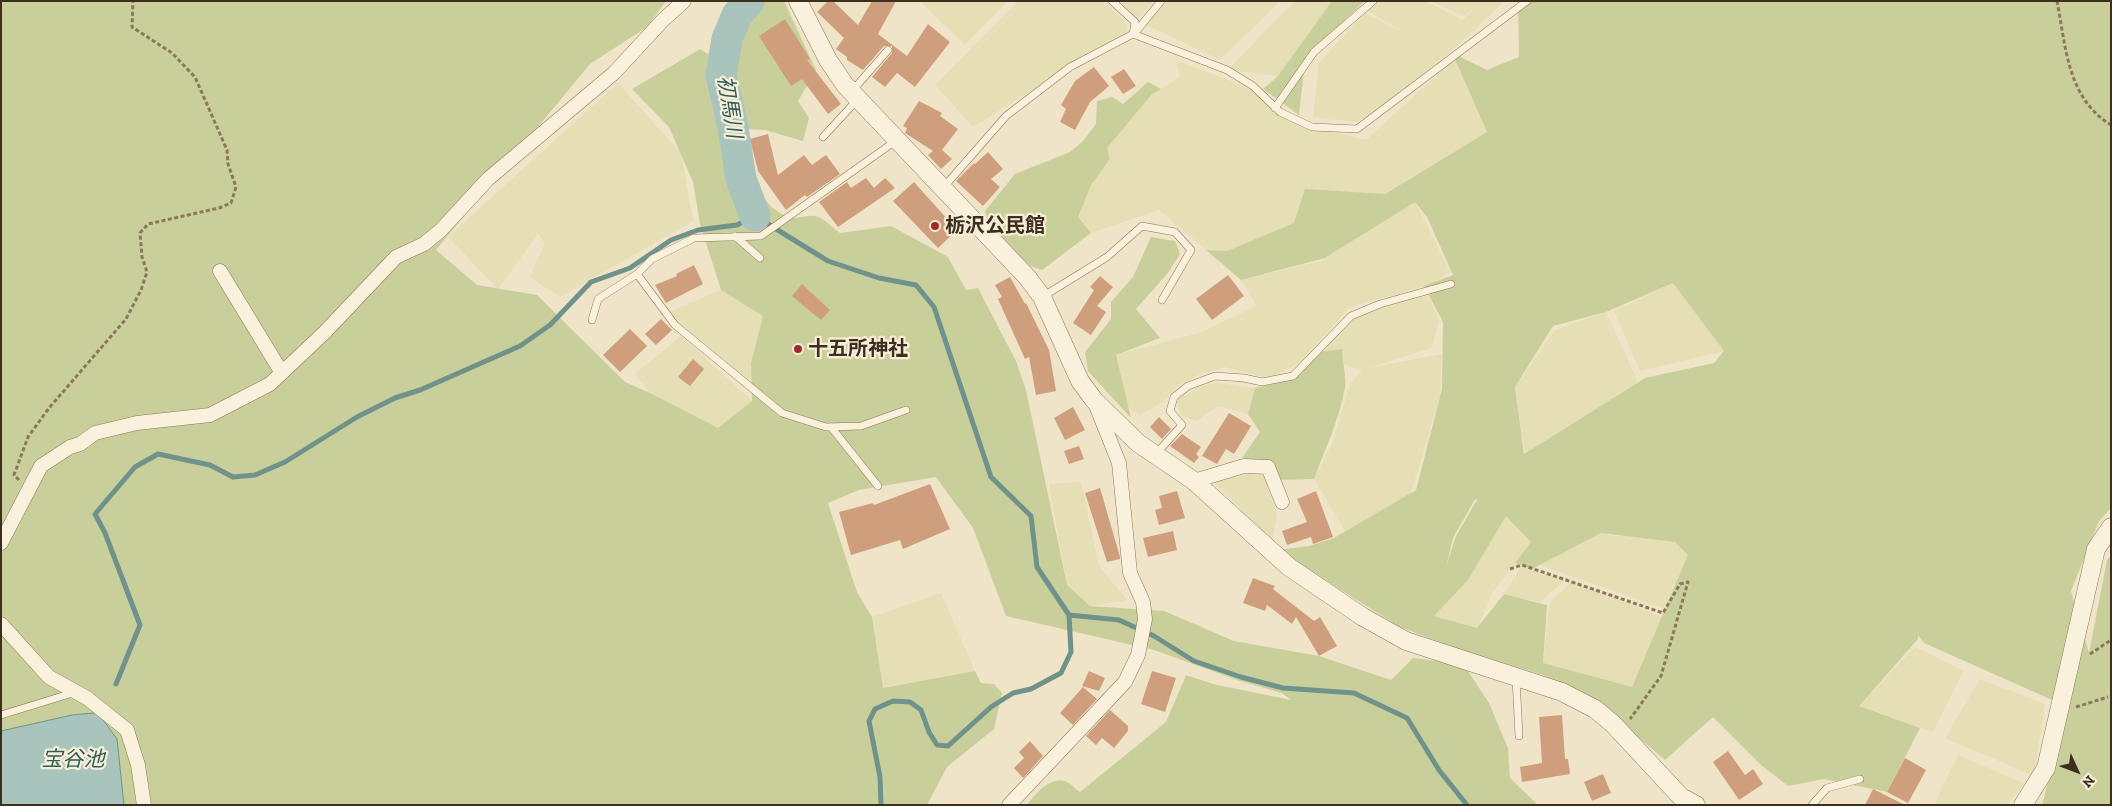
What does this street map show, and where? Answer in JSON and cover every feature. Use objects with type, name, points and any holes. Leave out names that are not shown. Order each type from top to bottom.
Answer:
[{"type":"street","points":[[1,542],[41,466],[95,433],[137,423],[210,415],[270,384],[325,332],[396,257],[424,244],[441,230],[488,179],[614,73],[663,20],[684,1]]},
{"type":"street","points":[[798,1],[828,60],[855,95],[1027,277],[1042,297],[1080,381],[1094,400],[1138,443],[1194,480],[1289,567],[1363,617],[1406,641],[1562,692],[1595,709],[1621,732],[1681,797],[1696,805]]},
{"type":"street","points":[[220,271],[282,373]]},
{"type":"street","points":[[1009,805],[1125,682],[1138,655],[1141,641],[1145,619],[1143,602],[1130,572],[1119,463],[1094,400]]},
{"type":"street","points":[[1194,480],[1244,466],[1268,467],[1282,502]]},
{"type":"street","points":[[2023,805],[2046,768],[2068,708],[2096,549],[2111,526]]},
{"type":"street","points":[[1,624],[49,677],[77,692],[127,730],[138,765],[144,805]]},
{"type":"lane","points":[[1112,1],[1135,22],[1133,34]]},
{"type":"lane","points":[[942,188],[1006,116],[1070,67],[1133,34],[1160,1]]},
{"type":"lane","points":[[1275,108],[1314,52],[1373,1]]},
{"type":"lane","points":[[1133,34],[1227,70],[1253,86],[1280,112],[1312,127],[1356,129],[1527,1]]},
{"type":"lane","points":[[823,137],[888,50]]},
{"type":"lane","points":[[592,320],[598,299],[636,274],[652,259],[694,238],[761,236],[897,140]]},
{"type":"lane","points":[[1042,297],[1107,257],[1142,226],[1175,232],[1191,250],[1162,300]]},
{"type":"lane","points":[[736,236],[760,258]]},
{"type":"lane","points":[[636,274],[675,324],[782,413],[831,427],[861,426],[906,410]]},
{"type":"lane","points":[[1155,455],[1182,425],[1170,411],[1174,397],[1188,386],[1215,376],[1244,378],[1262,382],[1293,376],[1351,316],[1380,304],[1451,284]]},
{"type":"lane","points":[[831,427],[878,486]]},
{"type":"lane","points":[[1516,677],[1519,736]]},
{"type":"lane","points":[[1,715],[77,692]]},
{"type":"lane","points":[[1812,805],[1827,788],[1860,779]]},
{"type":"path","points":[[29,490],[14,475],[28,437],[49,408],[126,318],[142,290],[147,272],[142,257],[140,233],[148,224],[219,208],[231,203],[236,187],[228,164],[227,150],[195,77],[172,53],[132,27],[133,1]]},
{"type":"path","points":[[2057,1],[2072,79],[2085,102],[2111,124]]},
{"type":"path","points":[[1510,569],[1522,566],[1663,614],[1680,584],[1688,582],[1661,676],[1621,732]]},
{"type":"path","points":[[2087,663],[2089,654],[2111,640]]},
{"type":"path","points":[[2068,708],[2108,697]]},
{"type":"path","points":[[2068,708],[2078,699]]},
{"type":"shaded area","points":[[920,1],[1008,1],[965,45]]},
{"type":"shaded area","points":[[1018,1],[1102,1],[1126,22],[1128,31],[973,127],[935,85]]},
{"type":"shaded area","points":[[1115,1],[1153,1],[1135,22]]},
{"type":"shaded area","points":[[1161,1],[1280,1],[1220,60],[1142,23]]},
{"type":"shaded area","points":[[1295,1],[1332,1],[1278,76],[1227,70]]},
{"type":"shaded area","points":[[1374,1],[1426,1],[1462,20],[1477,6],[1464,16],[1431,1],[1504,1],[1466,38],[1387,105],[1356,122],[1313,117],[1319,63],[1365,13],[1408,35],[1366,10]]},
{"type":"shaded area","points":[[1176,60],[1266,97],[1287,120],[1366,140],[1454,60],[1487,132],[1382,195],[1294,223],[1227,251],[1206,250],[1159,210],[1091,233],[1078,218],[1089,187],[1110,159],[1107,148],[1150,95],[1180,77]]},
{"type":"shaded area","points":[[618,83],[681,153],[693,221],[560,297],[530,277],[545,243],[538,234],[498,289],[448,237]]},
{"type":"shaded area","points":[[1415,202],[1450,272],[1432,284],[1349,308],[1299,363],[1270,379],[1225,367],[1203,373],[1177,386],[1162,403],[1139,415],[1126,406],[1116,355],[1199,333],[1257,306],[1241,280],[1321,261]]},
{"type":"shaded area","points":[[1673,283],[1724,351],[1640,371],[1614,311]]},
{"type":"shaded area","points":[[721,290],[763,316],[751,363],[751,382],[667,313]]},
{"type":"shaded area","points":[[1426,290],[1439,320],[1432,348],[1368,368],[1442,354],[1440,396],[1411,493],[1345,531],[1314,479],[1333,441],[1350,384],[1362,370],[1342,364],[1342,349],[1318,352],[1348,318]]},
{"type":"shaded area","points":[[1606,312],[1638,382],[1525,453],[1515,387],[1555,330]]},
{"type":"shaded area","points":[[681,336],[752,401],[718,429],[650,393],[635,374]]},
{"type":"shaded area","points":[[1217,383],[1255,388],[1248,414],[1218,406],[1196,421],[1180,415],[1177,401],[1198,387]]},
{"type":"shaded area","points":[[1250,474],[1263,475],[1277,514],[1272,541],[1213,481]]},
{"type":"shaded area","points":[[1081,482],[1099,566],[1127,600],[1090,606],[1067,585],[1049,484]]},
{"type":"shaded area","points":[[1506,515],[1531,542],[1493,592],[1477,628],[1434,616],[1468,580]]},
{"type":"shaded area","points":[[1601,533],[1615,536],[1650,536],[1676,542],[1688,555],[1667,610],[1540,565],[1571,546]]},
{"type":"shaded area","points":[[1522,565],[1565,580],[1540,602],[1504,594]]},
{"type":"shaded area","points":[[1572,581],[1665,618],[1630,690],[1543,663],[1550,602]]},
{"type":"shaded area","points":[[941,593],[975,671],[883,688],[872,617]]},
{"type":"shaded area","points":[[1915,647],[1964,671],[1933,732],[1858,706]]},
{"type":"shaded area","points":[[1980,679],[2045,704],[2034,776],[1945,738]]},
{"type":"shaded area","points":[[1958,755],[2025,784],[2006,805],[1934,805]]},
{"type":"green space","points":[[1,1],[666,1],[647,27],[590,64],[436,250],[477,285],[537,295],[625,382],[718,428],[752,401],[751,363],[763,316],[721,290],[700,224],[693,182],[669,127],[632,89],[700,49],[732,69],[739,130],[744,152],[750,173],[759,191],[771,206],[791,218],[818,217],[825,220],[840,233],[891,226],[948,257],[966,290],[978,288],[1016,361],[1026,390],[1067,585],[1090,606],[1164,611],[1234,641],[1319,656],[1391,680],[1413,658],[1453,663],[1468,671],[1489,703],[1508,748],[1510,778],[1538,805],[1027,805],[1044,787],[1055,781],[1067,782],[1080,792],[1166,722],[1186,675],[1213,684],[1291,700],[1282,693],[1237,680],[1154,650],[1006,616],[973,528],[936,477],[859,490],[828,503],[857,592],[872,617],[883,688],[975,671],[981,683],[994,684],[1002,693],[994,729],[947,767],[927,805],[1,805]]},
{"type":"green space","points":[[762,1],[784,1],[816,70],[798,101],[809,118],[803,141],[765,130],[745,129],[734,62],[727,39]]},
{"type":"green space","points":[[1332,1],[1365,1],[1338,26],[1305,62],[1299,115],[1263,89],[1278,76]]},
{"type":"green space","points":[[1518,1],[2111,1],[2111,508],[2099,521],[2071,591],[2089,653],[2107,560],[2111,555],[2111,805],[2042,805],[2068,707],[1924,643],[1918,635],[1918,639],[1859,706],[1920,728],[1887,792],[1824,779],[1788,786],[1761,765],[1713,717],[1665,760],[1599,704],[1543,675],[1457,649],[1398,626],[1278,550],[1309,546],[1334,538],[1416,490],[1442,389],[1443,322],[1424,286],[1453,275],[1427,217],[1415,202],[1325,258],[1241,280],[1206,250],[1227,251],[1294,223],[1305,189],[1385,194],[1487,132],[1452,53],[1487,70],[1519,57]],"holes":[[[1673,283],[1724,351],[1714,363],[1645,378],[1524,454],[1515,387],[1553,326],[1606,312]],[[1478,498],[1456,536],[1446,567],[1453,538],[1474,501]],[[1506,516],[1531,542],[1515,563],[1532,569],[1601,533],[1675,542],[1688,555],[1632,687],[1543,663],[1547,605],[1504,594],[1477,628],[1434,616],[1468,580]]]},
{"type":"green space","points":[[1148,82],[1161,89],[1152,94],[1107,148],[1110,159],[1091,185],[1078,217],[1091,233],[1042,270],[1025,264],[989,227],[985,211],[1015,174],[1070,152],[1083,141],[1096,124],[1097,101],[1112,97],[1123,104]]},
{"type":"green space","points":[[1151,237],[1175,241],[1180,254],[1168,273],[1136,309],[1160,338],[1116,355],[1131,418],[1088,371],[1085,352],[1111,319],[1111,302],[1133,277]]},
{"type":"green space","points":[[1342,349],[1345,374],[1343,399],[1314,479],[1280,480],[1258,461],[1242,458],[1260,432],[1248,414],[1255,388],[1296,378],[1318,352]]},
{"type":"water","name":"宝谷池","points":[[98,713],[117,739],[124,805],[1,805],[1,731],[72,715]]},
{"type":"building","points":[[828,1],[833,1],[858,25],[872,1],[896,1],[878,34],[907,56],[928,24],[950,42],[915,87],[897,73],[885,87],[872,77],[892,53],[892,46],[884,46],[863,70],[847,60],[847,57],[836,49],[844,38],[817,12]]},
{"type":"building","points":[[785,19],[810,59],[807,60],[841,104],[828,114],[802,79],[791,86],[759,36]]},
{"type":"building","points":[[1094,67],[1109,86],[1090,102],[1075,130],[1060,122],[1066,109],[1061,105],[1075,81]]},
{"type":"building","points":[[1124,69],[1136,86],[1123,94],[1111,77]]},
{"type":"building","points":[[919,101],[942,113],[940,116],[958,129],[942,150],[952,159],[941,169],[928,155],[933,151],[905,133],[907,128],[903,126]]},
{"type":"building","points":[[768,134],[778,175],[804,155],[812,165],[826,155],[840,174],[807,197],[805,195],[786,210],[758,171],[750,139]]},
{"type":"building","points":[[988,152],[1003,169],[991,179],[1000,187],[983,206],[956,181]]},
{"type":"building","points":[[866,178],[874,188],[885,178],[895,188],[838,227],[819,202],[847,182],[851,188]]},
{"type":"building","points":[[914,182],[957,230],[938,248],[893,201]]},
{"type":"building","points":[[694,265],[703,284],[666,303],[655,285],[677,276],[676,274]]},
{"type":"building","points":[[1228,275],[1244,296],[1212,320],[1196,299]]},
{"type":"building","points":[[1100,276],[1113,287],[1097,306],[1106,312],[1091,335],[1073,323],[1094,290],[1090,287]]},
{"type":"building","points":[[1010,277],[1026,303],[1049,350],[1056,391],[1036,395],[1029,357],[1025,359],[998,299],[1002,297],[995,285]]},
{"type":"building","points":[[802,284],[830,310],[821,320],[792,296]]},
{"type":"building","points":[[661,319],[672,330],[656,345],[645,334]]},
{"type":"building","points":[[630,329],[647,346],[620,372],[603,355]]},
{"type":"building","points":[[693,359],[704,369],[690,386],[678,377]]},
{"type":"building","points":[[1073,407],[1085,430],[1065,440],[1054,418]]},
{"type":"building","points":[[1229,413],[1251,426],[1234,454],[1226,449],[1217,464],[1202,456]]},
{"type":"building","points":[[1159,417],[1171,429],[1162,439],[1150,427]]},
{"type":"building","points":[[1182,434],[1201,447],[1196,454],[1199,457],[1194,463],[1170,446]]},
{"type":"building","points":[[1079,446],[1084,459],[1069,464],[1064,451]]},
{"type":"building","points":[[930,484],[950,529],[903,549],[900,540],[851,555],[839,512],[873,503],[874,505]]},
{"type":"building","points":[[1100,488],[1120,557],[1120,559],[1107,562],[1085,493]]},
{"type":"building","points":[[1177,491],[1185,518],[1159,525],[1155,510],[1162,508],[1159,496]]},
{"type":"building","points":[[1316,491],[1333,537],[1313,544],[1311,537],[1287,545],[1282,531],[1307,522],[1297,499]]},
{"type":"building","points":[[1173,531],[1177,550],[1148,557],[1143,538]]},
{"type":"building","points":[[1253,578],[1275,586],[1273,589],[1314,621],[1320,617],[1337,646],[1319,656],[1296,617],[1292,624],[1267,605],[1265,611],[1243,603]]},
{"type":"building","points":[[1089,671],[1105,678],[1099,691],[1082,686]]},
{"type":"building","points":[[1152,671],[1176,678],[1165,712],[1141,704]]},
{"type":"building","points":[[1083,687],[1097,699],[1073,725],[1060,713]]},
{"type":"building","points":[[1110,710],[1128,726],[1128,731],[1114,748],[1102,738],[1096,745],[1086,736]]},
{"type":"building","points":[[1562,715],[1565,759],[1568,759],[1570,774],[1522,782],[1520,767],[1542,763],[1539,717]]},
{"type":"building","points":[[1030,741],[1043,756],[1023,778],[1014,768],[1024,758],[1019,752]]},
{"type":"building","points":[[1728,751],[1745,775],[1753,769],[1763,784],[1739,800],[1713,762]]},
{"type":"building","points":[[1905,758],[1926,770],[1908,803],[1887,792]]},
{"type":"building","points":[[1603,774],[1611,793],[1592,801],[1584,782]]},
{"type":"building","points":[[1873,789],[1905,805],[1865,805]]},
{"type":"waterway","name":"初馬川","points":[[749,1],[737,15],[727,39],[721,75],[733,127],[741,179],[755,216]]},
{"type":"waterway","name":"初馬川","points":[[116,684],[140,625],[105,533],[95,514],[135,467],[158,454],[210,465],[233,477],[255,475],[285,462],[357,417],[395,398],[420,390],[520,346],[550,325],[591,282],[630,268],[671,240],[698,230],[737,225],[755,216],[828,261],[879,278],[916,285],[934,307],[991,477],[1031,516],[1037,567],[1069,615],[1071,652],[1061,673],[1031,689],[1013,693],[991,707],[948,746],[937,745],[929,732],[921,710],[910,702],[893,701],[875,709],[869,721],[880,777],[881,805]]},
{"type":"waterway","points":[[1069,615],[1119,620],[1154,636],[1194,661],[1241,677],[1283,688],[1354,693],[1407,718],[1439,770],[1467,805]]},
{"type":"place","name":"栃沢公民館","points":[[935,226]]},
{"type":"place","name":"十五所神社","points":[[798,349]]}]
